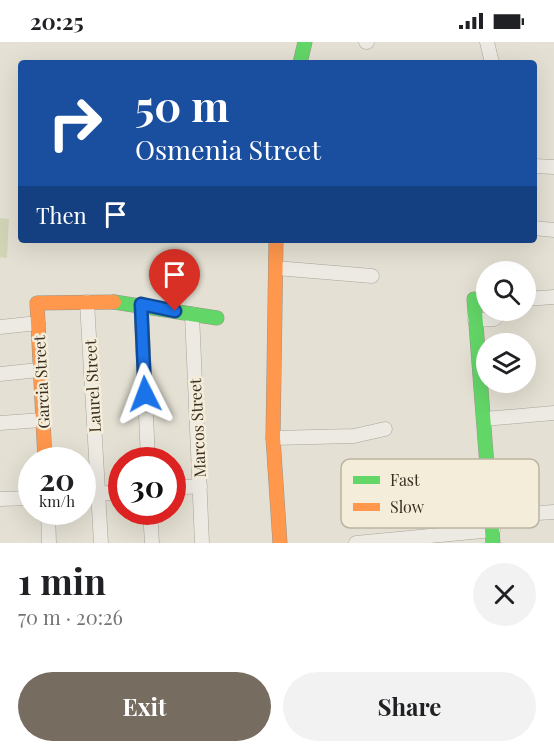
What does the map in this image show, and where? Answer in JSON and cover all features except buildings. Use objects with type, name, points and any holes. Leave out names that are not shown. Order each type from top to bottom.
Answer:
[{"type":"street","points":[[301,60],[304,42]]},
{"type":"street","points":[[487,42],[491,60]]},
{"type":"street","points":[[537,166],[554,167]]},
{"type":"street","points":[[537,228],[554,230]]},
{"type":"street","points":[[276,243],[273,438],[280,543]]},
{"type":"street","points":[[276,268],[372,276]]},
{"type":"street","points":[[536,298],[554,297]]},
{"type":"street","points":[[474,298],[487,459]]},
{"type":"street","points":[[87,302],[141,304],[217,318]]},
{"type":"street","name":"Garcia Street","points":[[44,447],[37,303],[87,302]]},
{"type":"street","name":"Laurel Street","points":[[87,302],[101,543]]},
{"type":"street","points":[[141,304],[147,447]]},
{"type":"street","name":"Marcos Street","points":[[192,314],[202,543]]},
{"type":"street","points":[[0,327],[38,322]]},
{"type":"street","points":[[0,374],[39,370]]},
{"type":"street","points":[[484,418],[554,413]]},
{"type":"street","points":[[0,423],[42,420]]},
{"type":"street","points":[[273,438],[354,436],[385,429]]},
{"type":"street","points":[[186,487],[200,486]]},
{"type":"street","points":[[96,494],[108,493]]},
{"type":"street","points":[[0,499],[18,498]]},
{"type":"street","points":[[539,513],[554,512]]},
{"type":"street","points":[[48,525],[49,543]]},
{"type":"street","points":[[151,525],[152,543]]},
{"type":"street","points":[[356,543],[493,537]]},
{"type":"green space","points":[[0,218],[9,219],[7,258],[0,257]]},
{"type":"traffic: fast","points":[[301,60],[305,42]]},
{"type":"traffic: fast","points":[[474,299],[486,459]]},
{"type":"traffic: fast","points":[[114,302],[217,318]]},
{"type":"traffic: fast","points":[[492,528],[493,543]]},
{"type":"traffic: slow","points":[[276,243],[273,438],[280,543]]},
{"type":"traffic: slow","points":[[44,447],[37,303],[114,302]]},
{"type":"route","points":[[145,394],[141,304],[175,311]]}]
